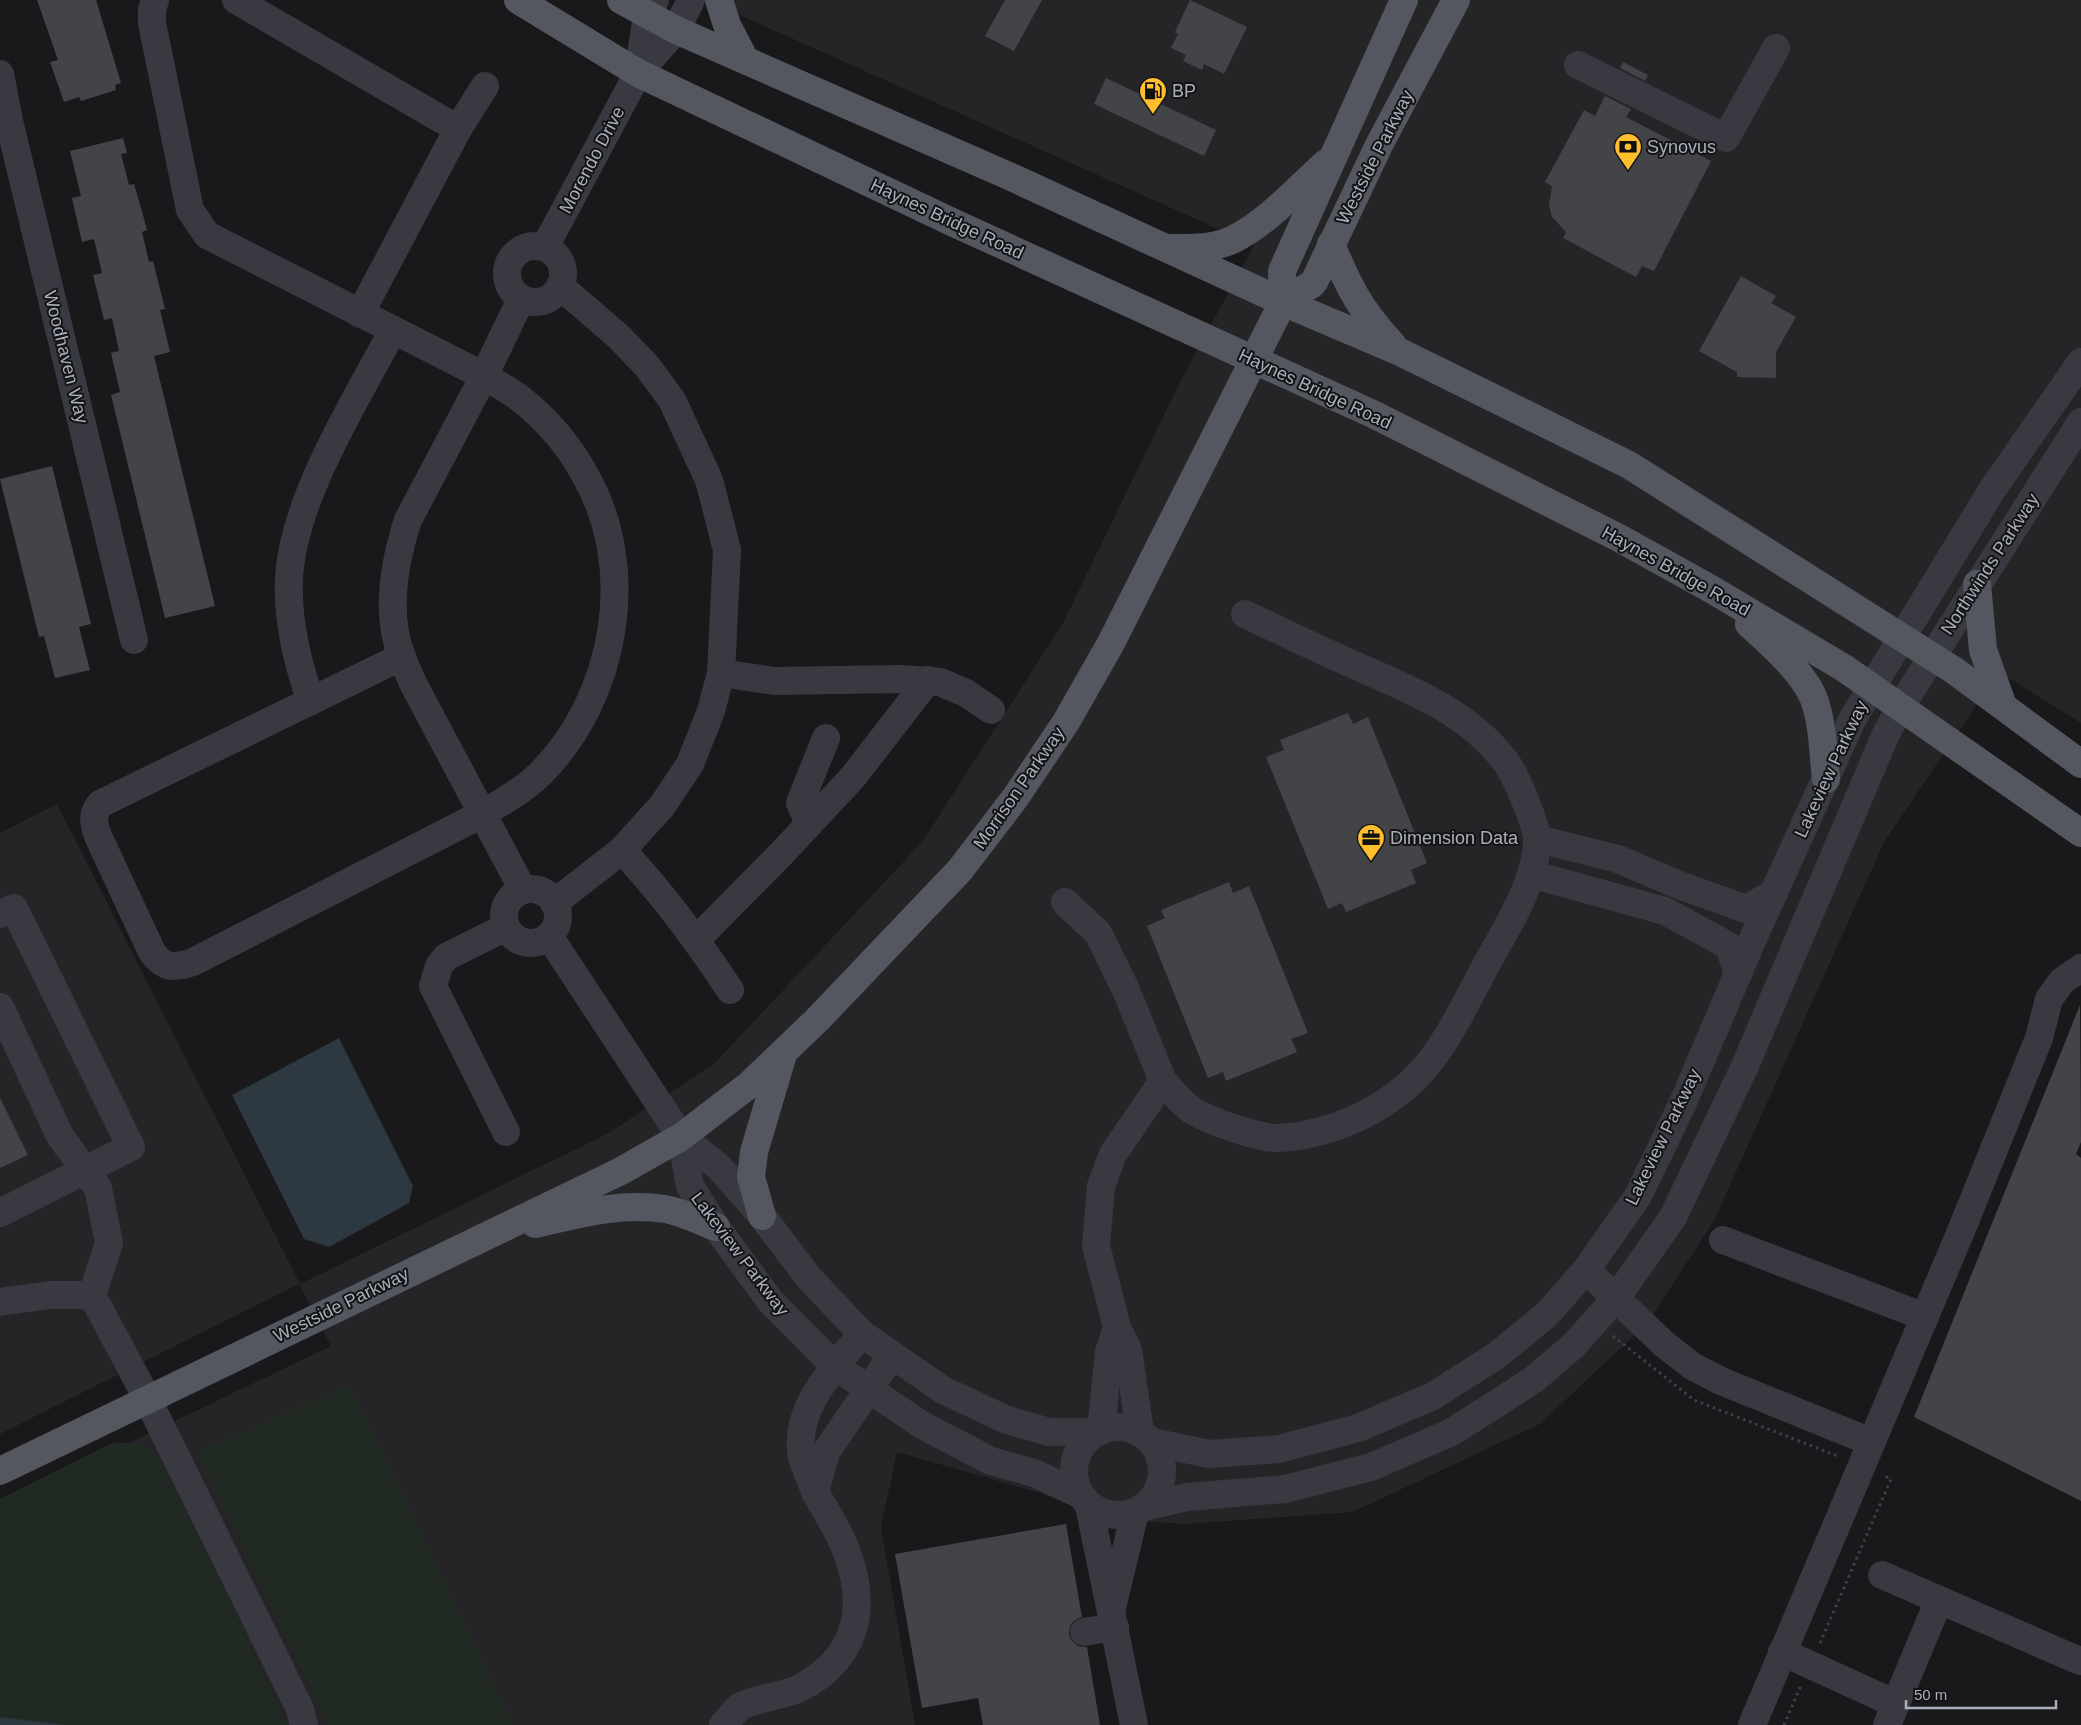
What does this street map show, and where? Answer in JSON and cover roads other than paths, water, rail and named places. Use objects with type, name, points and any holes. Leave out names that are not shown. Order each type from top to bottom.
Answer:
[{"type":"main road","name":"Haynes Bridge Road","points":[[518,0],[638,73],[954,223],[1375,415],[1602,529],[1711,589],[1871,686],[2081,833]]},
{"type":"main road","points":[[621,0],[651,8],[676,30],[1003,173],[1283,302],[1398,351],[1629,465],[1901,636],[2003,706],[2081,764]]},
{"type":"main road","points":[[719,0],[727,25],[744,60]]},
{"type":"main road","name":"Westside Parkway","points":[[1252,360],[1283,302],[1282,271],[1404,0]]},
{"type":"main road","name":"Westside Parkway","points":[[1283,302],[1312,284],[1379,146],[1456,0]]},
{"type":"main road","points":[[1166,248],[1200,248],[1233,240],[1258,224],[1334,155]]},
{"type":"main road","points":[[1332,244],[1348,286],[1370,321],[1398,351]]},
{"type":"main road","name":"Morrison Parkway","points":[[681,1137],[749,1086],[784,1052],[960,870],[1015,798],[1066,722],[1111,643],[1252,360]]},
{"type":"main road","points":[[1977,584],[1983,650],[2003,706]]},
{"type":"main road","points":[[1711,589],[1768,641],[1810,691],[1818,711],[1826,779]]},
{"type":"main road","points":[[762,1216],[751,1177],[754,1152],[784,1052]]},
{"type":"main road","name":"Westside Parkway","points":[[0,1471],[621,1170],[681,1137]]},
{"type":"main road","points":[[483,1237],[605,1208],[667,1209],[716,1227]]},
{"type":"street","points":[[155,0],[152,10],[152,22],[190,210],[201,229],[207,235],[484,376],[522,399],[546,423],[581,469],[598,503],[609,539],[614,579],[613,618],[606,656],[595,692],[580,722],[541,773],[513,795],[482,814],[193,962],[178,967],[168,967],[158,961],[152,952],[98,836],[93,822],[95,810],[100,804],[401,657]]},
{"type":"street","points":[[236,0],[458,129]]},
{"type":"street","points":[[638,73],[676,30],[691,0]]},
{"type":"street","points":[[638,73],[651,8]]},
{"type":"street","points":[[1578,65],[1726,138],[1776,48]]},
{"type":"street","name":"Morendo Drive","points":[[545,247],[638,73]]},
{"type":"street","name":"Woodhaven Way","points":[[0,74],[9,121],[134,640]]},
{"type":"street","points":[[360,314],[458,129],[485,86]]},
{"type":"street","points":[[526,247],[545,247],[559,259],[562,268],[560,286],[547,299],[538,302],[521,299],[513,293],[506,276],[507,267],[511,259],[526,247]]},
{"type":"street","points":[[554,903],[622,850],[662,806],[690,764],[711,711],[721,673],[727,550],[709,480],[672,400],[647,366],[618,336],[560,286]]},
{"type":"street","points":[[521,299],[484,376],[408,520],[400,544],[393,604],[396,636],[401,657],[522,890]]},
{"type":"street","points":[[311,701],[294,644],[289,578],[292,552],[310,492],[392,330]]},
{"type":"street","name":"Northwinds Parkway","points":[[1901,636],[1992,490],[2081,362]]},
{"type":"street","name":"Northwinds Parkway","points":[[1901,706],[2081,422]]},
{"type":"street","points":[[1065,902],[1098,933],[1126,990],[1163,1081],[1192,1110],[1222,1124],[1276,1138],[1315,1133],[1358,1117],[1396,1097],[1424,1070],[1453,1025],[1503,935],[1531,874],[1538,839],[1526,804],[1507,763],[1471,724],[1421,695],[1245,614]]},
{"type":"street","name":"Lakeview Parkway","points":[[1146,1437],[1168,1447],[1209,1454],[1279,1449],[1358,1428],[1433,1396],[1496,1356],[1546,1315],[1586,1270],[1638,1196],[1682,1105],[1738,974],[1853,718],[1901,636]]},
{"type":"street","points":[[721,673],[774,681],[928,680],[940,682],[992,710]]},
{"type":"street","points":[[697,940],[853,778],[928,680]]},
{"type":"street","name":"Lakeview Parkway","points":[[1140,1510],[1188,1497],[1285,1489],[1371,1467],[1452,1432],[1533,1380],[1574,1345],[1617,1297],[1673,1217],[1715,1130],[1885,736],[1901,706]]},
{"type":"street","points":[[809,824],[800,803],[826,738]]},
{"type":"street","points":[[1538,839],[1618,859],[1679,885],[1746,909],[1774,893]]},
{"type":"street","points":[[622,850],[654,884],[697,940],[730,990]]},
{"type":"street","points":[[1531,874],[1665,911],[1729,946],[1738,974]]},
{"type":"street","points":[[522,890],[541,891],[554,903],[558,921],[549,936],[534,943],[525,943],[517,940],[506,927],[504,910],[508,902],[522,890]]},
{"type":"street","points":[[0,914],[14,908],[132,1147],[0,1213]]},
{"type":"street","points":[[506,927],[446,958],[439,966],[433,986],[506,1132]]},
{"type":"street","points":[[549,936],[681,1137]]},
{"type":"street","points":[[1752,1725],[2040,1038],[2049,999],[2062,981],[2081,968]]},
{"type":"street","points":[[0,1008],[60,1136],[98,1188],[109,1243],[92,1295],[148,1400],[300,1709],[304,1725]]},
{"type":"street","points":[[1146,1437],[1128,1350],[1117,1327],[1096,1246],[1101,1186],[1113,1154],[1163,1081]]},
{"type":"street","name":"Lakeview Parkway","points":[[681,1137],[719,1167],[762,1216],[809,1278],[862,1334],[943,1390],[1007,1420],[1048,1432],[1099,1431]]},
{"type":"street","name":"Lakeview Parkway","points":[[681,1137],[690,1186],[716,1227],[771,1302],[835,1366],[922,1425],[990,1461],[1034,1473],[1084,1500]]},
{"type":"street","points":[[1723,1240],[1925,1316]]},
{"type":"street","points":[[1586,1270],[1617,1297],[1664,1344],[1692,1366],[1867,1454]]},
{"type":"street","points":[[0,1302],[50,1295],[92,1295]]},
{"type":"street","points":[[1099,1431],[1109,1352],[1117,1327]]},
{"type":"street","points":[[723,1725],[740,1707],[800,1689],[830,1668],[847,1647],[858,1618],[858,1587],[847,1551],[815,1492],[801,1453],[801,1438],[806,1412],[835,1366],[862,1334]]},
{"type":"street","points":[[815,1492],[826,1452],[892,1355]]},
{"type":"street","points":[[1084,1500],[1102,1513],[1117,1516],[1140,1510],[1155,1496],[1161,1483],[1163,1468],[1160,1454],[1146,1437],[1126,1428],[1112,1427],[1099,1431],[1086,1440],[1078,1452],[1074,1466],[1074,1481],[1084,1500],[1113,1620],[1134,1725]]},
{"type":"street","points":[[1113,1620],[1140,1510]]},
{"type":"street","points":[[1882,1575],[2080,1660]]},
{"type":"street","points":[[1782,1652],[1810,1665],[1892,1715],[1939,1600]]},
{"type":"street","points":[[1084,1632],[1113,1620]]},
{"type":"place","name":"BP","points":[[1153,115]]},
{"type":"place","name":"Synovus","points":[[1628,171]]},
{"type":"place","name":"Dimension Data","points":[[1371,862]]}]
